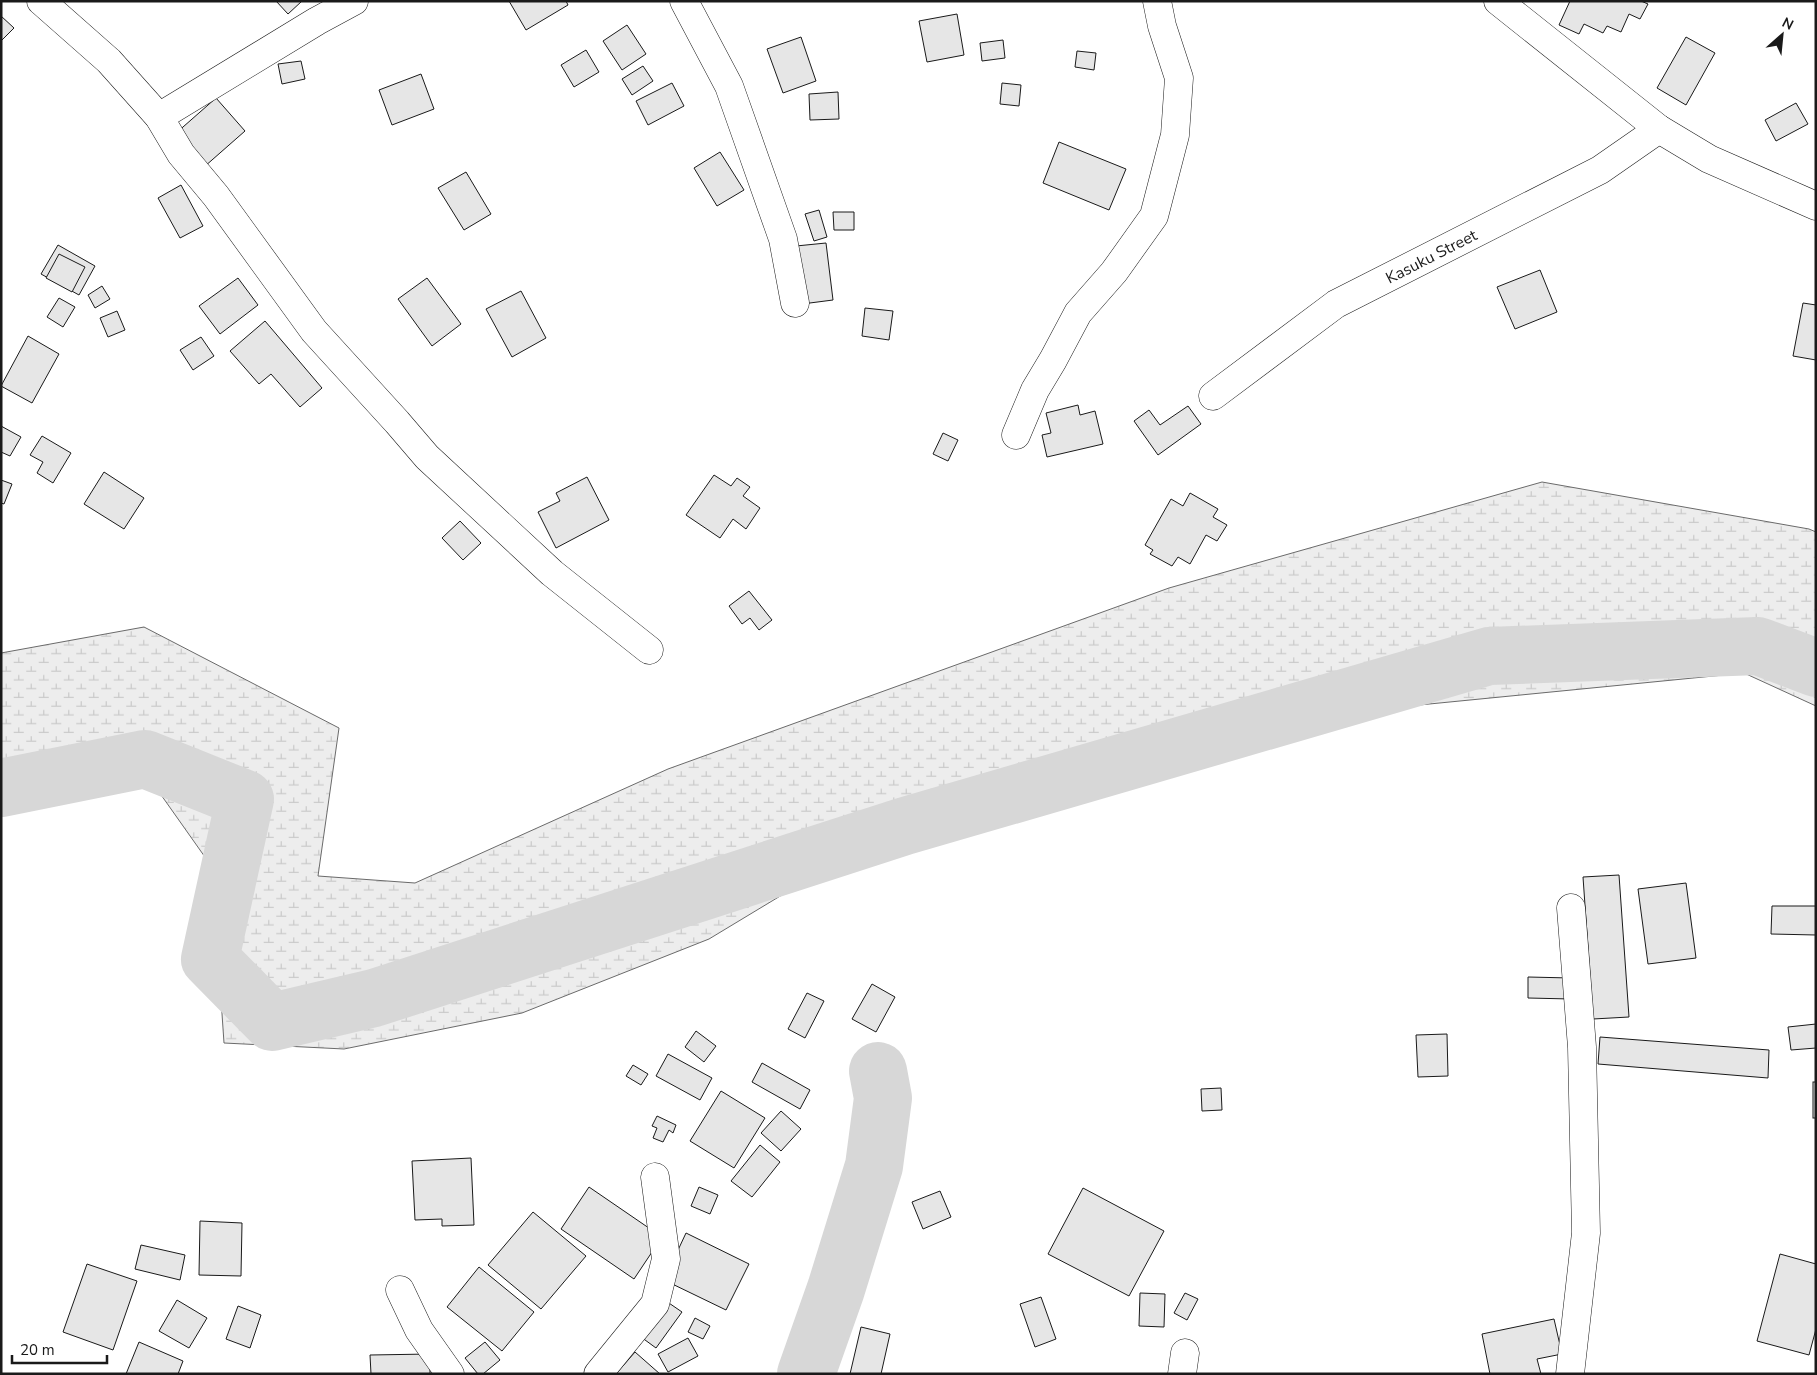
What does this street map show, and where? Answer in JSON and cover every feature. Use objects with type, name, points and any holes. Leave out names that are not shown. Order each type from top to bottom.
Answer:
[{"type":"street","points":[[41,1],[109,61],[159,117],[181,154],[216,196],[314,330],[427,457],[552,573],[649,650]]},
{"type":"street","points":[[159,117],[316,21],[354,1]]},
{"type":"street","points":[[684,1],[729,86],[783,239],[795,302]]},
{"type":"street","points":[[1016,435],[1035,390],[1078,313],[1114,272],[1154,216],[1175,135],[1179,78],[1162,26],[1157,1]]},
{"type":"street","points":[[1498,1],[1658,129],[1709,159],[1816,206]]},
{"type":"street","name":"Kasuku Street","points":[[1213,396],[1336,304],[1600,170],[1658,129]]},
{"type":"street","points":[[1570,1374],[1586,1233],[1582,1048],[1571,908]]},
{"type":"street","points":[[598,1374],[655,1304],[666,1260],[655,1177]]},
{"type":"street","points":[[400,1290],[419,1330],[450,1374]]},
{"type":"green space","points":[[1542,482],[1809,529],[1816,532],[1816,706],[1744,673],[1267,720],[893,828],[709,939],[522,1013],[344,1049],[224,1043],[212,867],[135,758],[1,804],[1,653],[144,627],[339,728],[318,876],[415,883],[668,769],[1169,588]]},
{"type":"building","points":[[276,1],[302,1],[288,14]]},
{"type":"building","points":[[509,1],[566,1],[568,5],[526,30]]},
{"type":"building","points":[[1570,1],[1641,1],[1648,4],[1640,19],[1629,14],[1621,32],[1607,26],[1603,33],[1584,24],[1579,34],[1559,25]]},
{"type":"building","points":[[957,14],[964,55],[927,62],[919,21]]},
{"type":"building","points":[[1,16],[14,28],[1,41]]},
{"type":"building","points":[[627,25],[646,54],[622,70],[603,41]]},
{"type":"building","points":[[801,37],[816,81],[783,93],[767,49]]},
{"type":"building","points":[[1686,37],[1715,53],[1686,105],[1657,88]]},
{"type":"building","points":[[1003,40],[1005,58],[982,61],[980,43]]},
{"type":"building","points":[[586,50],[599,72],[574,87],[561,65]]},
{"type":"building","points":[[1077,51],[1096,53],[1094,70],[1075,67]]},
{"type":"building","points":[[301,61],[305,79],[282,84],[278,64]]},
{"type":"building","points":[[643,66],[653,81],[632,95],[622,79]]},
{"type":"building","points":[[421,74],[434,109],[392,125],[379,90]]},
{"type":"building","points":[[672,83],[684,106],[648,125],[636,101]]},
{"type":"building","points":[[1002,83],[1021,85],[1019,106],[1000,104]]},
{"type":"building","points":[[838,92],[839,119],[810,120],[809,94]]},
{"type":"building","points":[[216,98],[245,131],[204,167],[175,134]]},
{"type":"building","points":[[1796,103],[1808,124],[1776,141],[1765,120]]},
{"type":"building","points":[[1059,142],[1126,169],[1109,210],[1043,183]]},
{"type":"building","points":[[720,152],[744,190],[717,206],[694,168]]},
{"type":"building","points":[[466,172],[491,214],[464,230],[438,188]]},
{"type":"building","points":[[181,185],[203,226],[180,238],[158,198]]},
{"type":"building","points":[[819,210],[827,237],[814,241],[805,214]]},
{"type":"building","points":[[833,212],[854,212],[854,230],[834,230]]},
{"type":"building","points":[[826,243],[833,300],[802,304],[796,246]]},
{"type":"building","points":[[58,245],[95,266],[79,295],[41,274]]},
{"type":"building","points":[[59,254],[85,267],[72,292],[46,278]]},
{"type":"building","points":[[1540,270],[1557,312],[1515,329],[1497,287]]},
{"type":"building","points":[[238,278],[258,305],[220,334],[199,306]]},
{"type":"building","points":[[427,278],[461,324],[432,346],[398,299]]},
{"type":"building","points":[[102,286],[110,299],[95,308],[88,295]]},
{"type":"building","points":[[521,291],[546,338],[512,357],[486,309]]},
{"type":"building","points":[[59,298],[75,307],[63,327],[47,317]]},
{"type":"building","points":[[1803,303],[1816,305],[1816,360],[1793,356]]},
{"type":"building","points":[[865,308],[893,311],[889,340],[862,336]]},
{"type":"building","points":[[117,311],[125,330],[108,337],[100,318]]},
{"type":"building","points":[[265,321],[322,388],[300,407],[271,374],[259,384],[230,351]]},
{"type":"building","points":[[28,336],[59,354],[32,403],[1,386]]},
{"type":"building","points":[[201,337],[214,356],[193,370],[180,350]]},
{"type":"building","points":[[1078,405],[1080,415],[1095,411],[1103,444],[1047,457],[1042,435],[1051,433],[1046,413]]},
{"type":"building","points":[[1188,406],[1201,424],[1158,455],[1134,421],[1149,410],[1160,425]]},
{"type":"building","points":[[1,426],[21,437],[10,456],[1,452]]},
{"type":"building","points":[[943,433],[958,440],[948,461],[933,454]]},
{"type":"building","points":[[42,436],[71,453],[53,483],[37,473],[43,462],[30,455]]},
{"type":"building","points":[[104,472],[144,498],[124,529],[84,504]]},
{"type":"building","points":[[714,475],[731,486],[737,478],[750,487],[743,496],[760,508],[746,529],[733,519],[720,538],[686,515]]},
{"type":"building","points":[[587,477],[609,520],[556,548],[538,512],[560,501],[556,493]]},
{"type":"building","points":[[1,480],[12,484],[4,504],[1,503]]},
{"type":"building","points":[[1190,493],[1218,509],[1213,517],[1227,525],[1217,541],[1206,535],[1190,564],[1178,557],[1172,566],[1150,554],[1153,550],[1145,545],[1171,499],[1183,506]]},
{"type":"building","points":[[460,521],[481,543],[463,560],[442,538]]},
{"type":"building","points":[[749,591],[772,620],[759,630],[750,618],[742,624],[729,606]]},
{"type":"building","points":[[1619,875],[1629,1017],[1593,1019],[1583,877]]},
{"type":"building","points":[[1686,883],[1696,958],[1648,964],[1638,889]]},
{"type":"building","points":[[1772,906],[1816,906],[1816,935],[1771,934]]},
{"type":"building","points":[[1528,977],[1571,978],[1571,999],[1528,998]]},
{"type":"building","points":[[872,984],[895,997],[876,1032],[852,1019]]},
{"type":"building","points":[[807,993],[824,1001],[805,1038],[788,1029]]},
{"type":"building","points":[[1816,1024],[1816,1048],[1791,1050],[1788,1027]]},
{"type":"building","points":[[696,1031],[716,1046],[704,1062],[685,1047]]},
{"type":"building","points":[[1447,1034],[1448,1076],[1418,1077],[1416,1035]]},
{"type":"building","points":[[1600,1037],[1769,1050],[1768,1078],[1598,1064]]},
{"type":"building","points":[[668,1054],[712,1078],[700,1100],[656,1076]]},
{"type":"building","points":[[762,1063],[810,1090],[800,1109],[752,1082]]},
{"type":"building","points":[[633,1065],[648,1074],[641,1085],[626,1076]]},
{"type":"building","points":[[1813,1082],[1816,1082],[1816,1118],[1813,1118]]},
{"type":"building","points":[[1221,1088],[1222,1110],[1202,1111],[1201,1089]]},
{"type":"building","points":[[721,1091],[765,1118],[734,1168],[690,1141]]},
{"type":"building","points":[[781,1111],[801,1129],[781,1151],[761,1133]]},
{"type":"building","points":[[657,1116],[676,1125],[673,1133],[669,1130],[663,1142],[653,1138],[657,1128],[652,1126]]},
{"type":"building","points":[[760,1145],[780,1162],[752,1197],[731,1181]]},
{"type":"building","points":[[471,1158],[474,1225],[442,1226],[442,1219],[415,1220],[412,1161]]},
{"type":"building","points":[[589,1187],[662,1237],[634,1279],[561,1229]]},
{"type":"building","points":[[699,1187],[718,1195],[710,1214],[691,1206]]},
{"type":"building","points":[[1083,1188],[1164,1231],[1129,1296],[1048,1254]]},
{"type":"building","points":[[940,1191],[951,1217],[923,1229],[912,1202]]},
{"type":"building","points":[[533,1212],[586,1256],[541,1309],[488,1265]]},
{"type":"building","points":[[200,1221],[242,1223],[241,1276],[199,1275]]},
{"type":"building","points":[[686,1233],[749,1264],[726,1310],[664,1280]]},
{"type":"building","points":[[141,1245],[185,1255],[180,1280],[135,1269]]},
{"type":"building","points":[[1780,1254],[1816,1264],[1816,1329],[1809,1355],[1757,1341]]},
{"type":"building","points":[[87,1264],[137,1281],[113,1350],[63,1332]]},
{"type":"building","points":[[479,1267],[534,1312],[502,1351],[447,1307]]},
{"type":"building","points":[[1140,1293],[1165,1294],[1164,1327],[1139,1326]]},
{"type":"building","points":[[1185,1293],[1198,1299],[1187,1320],[1174,1313]]},
{"type":"building","points":[[1041,1297],[1056,1339],[1035,1347],[1020,1304]]},
{"type":"building","points":[[177,1300],[207,1318],[189,1348],[159,1331]]},
{"type":"building","points":[[666,1301],[682,1312],[656,1348],[641,1337]]},
{"type":"building","points":[[238,1306],[261,1315],[250,1348],[226,1339]]},
{"type":"building","points":[[695,1318],[710,1326],[703,1339],[688,1332]]},
{"type":"building","points":[[1554,1319],[1562,1354],[1537,1359],[1541,1374],[1490,1374],[1482,1334]]},
{"type":"building","points":[[861,1327],[890,1334],[881,1374],[850,1374]]},
{"type":"building","points":[[688,1338],[698,1356],[668,1372],[658,1354]]},
{"type":"building","points":[[139,1342],[183,1361],[178,1374],[126,1374]]},
{"type":"building","points":[[485,1342],[500,1360],[483,1374],[478,1374],[465,1358]]},
{"type":"building","points":[[635,1352],[660,1374],[616,1374]]},
{"type":"building","points":[[430,1354],[430,1374],[371,1374],[370,1355]]},
{"type":"waterway","points":[[1,788],[145,759],[245,799],[210,959],[272,1022],[374,998],[905,826],[1489,656],[1758,646],[1816,668]]},
{"type":"waterway","points":[[806,1374],[836,1289],[874,1166],[883,1098],[878,1071]]}]
